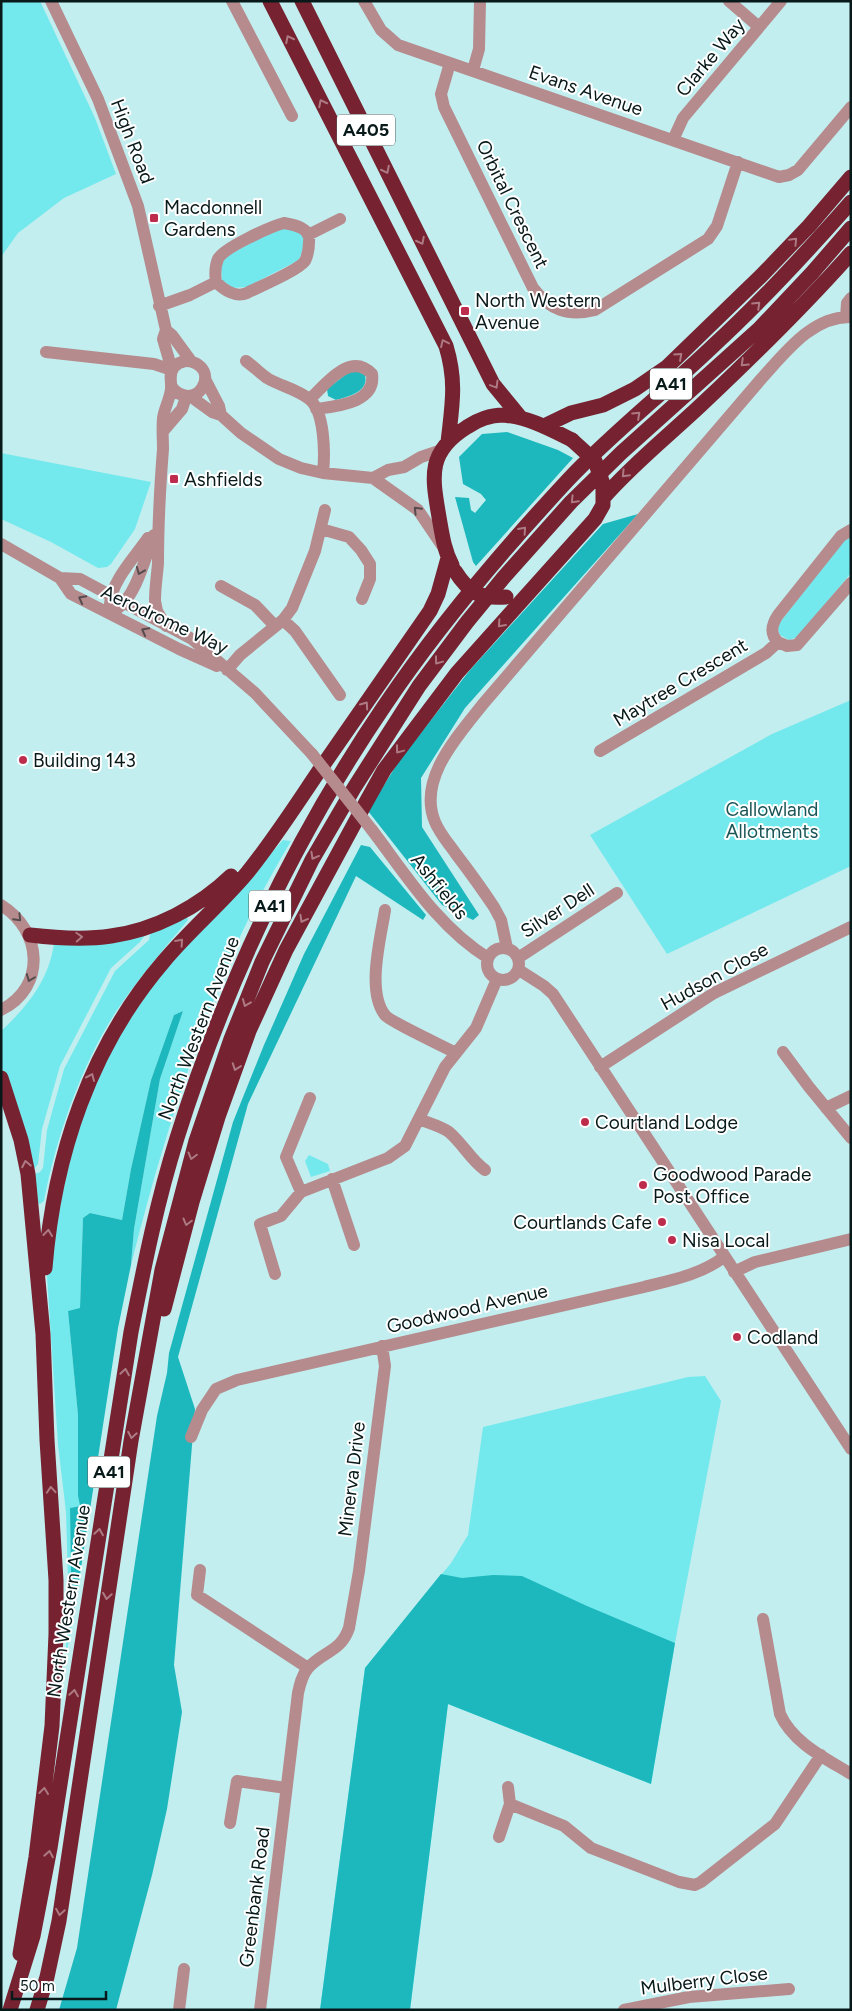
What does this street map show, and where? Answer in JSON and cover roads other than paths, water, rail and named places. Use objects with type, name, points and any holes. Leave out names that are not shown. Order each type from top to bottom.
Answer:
[{"type":"highway","name":"A405","points":[[270,1],[446,346],[454,392],[445,446]]},
{"type":"highway","name":"A405","points":[[302,1],[493,384],[520,417]]},
{"type":"highway","points":[[544,426],[571,413],[603,404],[634,389],[666,367],[761,276],[809,226],[851,177]]},
{"type":"highway","name":"North Western Avenue","points":[[13,2003],[33,1936],[50,1848],[123,1380],[144,1269],[177,1139],[220,1017],[251,945],[316,817],[356,750],[390,698],[472,587],[570,477],[764,298],[851,202]]},
{"type":"highway","name":"North Western Avenue","points":[[37,2010],[47,1977],[59,1920],[140,1387],[162,1270],[196,1141],[231,1039],[262,962],[312,860],[354,788],[420,686],[467,622],[538,538],[620,453],[760,328],[851,228]]},
{"type":"highway","points":[[603,490],[700,406],[814,294],[851,253]]},
{"type":"highway","points":[[140,1387],[218,1117],[249,1031],[286,950],[384,770],[457,673],[534,588],[596,519],[602,505],[603,490],[595,461],[572,440],[520,417],[501,415],[486,418],[467,427],[445,446],[435,466],[433,482],[449,559],[464,585],[477,594],[491,598],[506,597],[534,588]]},
{"type":"highway","points":[[13,2003],[36,1857],[52,1726],[55,1676],[56,1580],[47,1440],[43,1334],[44,1275],[53,1200],[69,1135],[90,1079],[103,1052],[135,998],[175,948],[246,873],[277,832],[430,611],[438,594],[449,559]]},
{"type":"highway","points":[[30,935],[72,938],[111,936],[147,927],[175,915],[208,895],[277,832]]},
{"type":"highway","points":[[1,1078],[21,1140],[28,1174],[43,1334]]},
{"type":"street","name":"High Road","points":[[51,1],[98,99],[138,206],[159,306],[166,330],[192,361]]},
{"type":"street","points":[[232,1],[292,116]]},
{"type":"street","name":"Evans Avenue","points":[[364,1],[381,30],[398,45],[779,177],[798,170],[851,107]]},
{"type":"street","points":[[473,70],[479,50],[480,1]]},
{"type":"street","points":[[729,1],[759,28]]},
{"type":"street","name":"Clarke Way","points":[[673,140],[683,118],[781,1]]},
{"type":"street","name":"Orbital Crescent","points":[[450,63],[441,94],[444,107],[533,288],[543,300],[561,311],[580,314],[596,310],[708,239],[717,226],[738,162]]},
{"type":"street","points":[[308,235],[340,219]]},
{"type":"street","points":[[284,223],[302,228],[310,238],[308,255],[301,265],[247,294],[228,292],[216,282],[215,274],[218,258],[228,249],[284,223]]},
{"type":"street","points":[[159,306],[190,295],[216,282]]},
{"type":"street","points":[[507,948],[503,926],[494,907],[442,834],[433,817],[431,795],[437,771],[462,731],[490,697],[762,378],[798,338],[822,324],[849,317],[846,303],[851,298]]},
{"type":"street","name":"High Road","points":[[166,330],[163,339],[172,370]]},
{"type":"street","points":[[46,352],[154,364],[172,370]]},
{"type":"street","points":[[166,626],[157,611],[155,601],[158,566],[157,526],[164,430],[163,418],[172,386],[170,375],[180,362],[192,361],[202,368],[205,379],[219,406],[221,415]]},
{"type":"street","points":[[246,361],[267,378],[313,404],[325,448],[323,473]]},
{"type":"street","points":[[164,430],[182,409],[188,396],[201,390],[205,379]]},
{"type":"street","points":[[172,386],[178,394],[188,396],[212,412],[221,415],[241,433],[279,459],[301,468],[323,473],[373,478],[418,510],[449,559]]},
{"type":"street","points":[[373,478],[388,470],[404,467],[445,446]]},
{"type":"street","points":[[226,670],[240,655],[279,623],[292,608],[321,529],[325,510]]},
{"type":"street","points":[[110,613],[111,596],[130,564],[157,526]]},
{"type":"street","points":[[110,613],[124,604],[139,576],[157,526]]},
{"type":"street","points":[[321,529],[349,537],[370,564],[370,579],[362,599]]},
{"type":"street","name":"Maytree Crescent","points":[[600,751],[766,653],[778,642],[772,632],[772,626],[778,615],[841,536],[851,530]]},
{"type":"street","name":"Aerodrome Way","points":[[1,544],[60,578],[71,594],[179,649],[226,670]]},
{"type":"street","name":"Aerodrome Way","points":[[60,578],[80,579],[192,639],[226,670]]},
{"type":"street","points":[[778,642],[783,645],[793,646],[803,641],[851,583]]},
{"type":"street","points":[[221,586],[255,604],[279,623],[295,631],[340,695]]},
{"type":"street","name":"Ashfields","points":[[226,670],[255,693],[312,754],[441,921],[458,938],[488,958]]},
{"type":"street","name":"Silver Dell","points":[[518,964],[617,893]]},
{"type":"street","points":[[1,905],[18,918],[30,935],[34,956],[31,977],[20,996],[1,1010]]},
{"type":"street","points":[[385,910],[376,972],[376,996],[385,1016],[456,1052]]},
{"type":"street","name":"Hudson Close","points":[[600,1067],[714,993],[851,927]]},
{"type":"street","points":[[498,948],[507,948],[516,953],[518,964],[512,978],[502,981],[496,979],[489,973],[486,963],[488,958],[498,948]]},
{"type":"street","points":[[518,964],[553,994],[851,1449]]},
{"type":"street","points":[[275,1274],[260,1224],[282,1216],[301,1192],[332,1178],[388,1158],[405,1146],[445,1067],[476,1028],[496,979]]},
{"type":"street","points":[[783,1052],[851,1138]]},
{"type":"street","points":[[826,1108],[851,1096]]},
{"type":"street","points":[[301,1192],[286,1157],[310,1098]]},
{"type":"street","points":[[419,1119],[447,1130],[471,1154],[475,1162],[485,1170]]},
{"type":"street","points":[[332,1178],[354,1245]]},
{"type":"street","points":[[734,1272],[755,1262],[851,1239]]},
{"type":"street","name":"Goodwood Avenue","points":[[191,1437],[202,1410],[216,1389],[236,1380],[693,1274],[711,1267],[724,1257]]},
{"type":"street","name":"Minerva Drive","points":[[308,1668],[342,1642],[346,1636],[352,1616],[384,1366],[382,1346]]},
{"type":"street","points":[[200,1570],[198,1595],[308,1668]]},
{"type":"street","points":[[763,1619],[782,1719],[798,1739],[851,1774]]},
{"type":"street","name":"Greenbank Road","points":[[260,2010],[298,1693],[303,1675],[308,1668]]},
{"type":"street","points":[[510,1804],[564,1826],[591,1848],[679,1882],[695,1884],[775,1824],[820,1755]]},
{"type":"street","name":"Greenbank Road","points":[[230,1823],[237,1781],[286,1788]]},
{"type":"street","points":[[499,1836],[510,1804],[508,1787]]},
{"type":"street","points":[[179,2010],[184,1969]]},
{"type":"street","name":"Mulberry Close","points":[[624,2010],[689,1997],[789,1988]]},
{"type":"place","name":"Macdonnell Gardens","points":[[154,218]]},
{"type":"place","name":"North Western Avenue","points":[[465,311]]},
{"type":"place","name":"Ashfields","points":[[174,479]]},
{"type":"place","name":"Building 143","points":[[23,760]]},
{"type":"place","name":"Courtland Lodge","points":[[585,1122]]},
{"type":"place","name":"Goodwood Parade Post Office","points":[[643,1185]]},
{"type":"place","name":"Courtlands Cafe","points":[[662,1222]]},
{"type":"place","name":"Nisa Local","points":[[672,1240]]},
{"type":"place","name":"Codland","points":[[737,1337]]},
{"type":"park label","name":"Callowland Allotments","points":[[772,820]]}]
